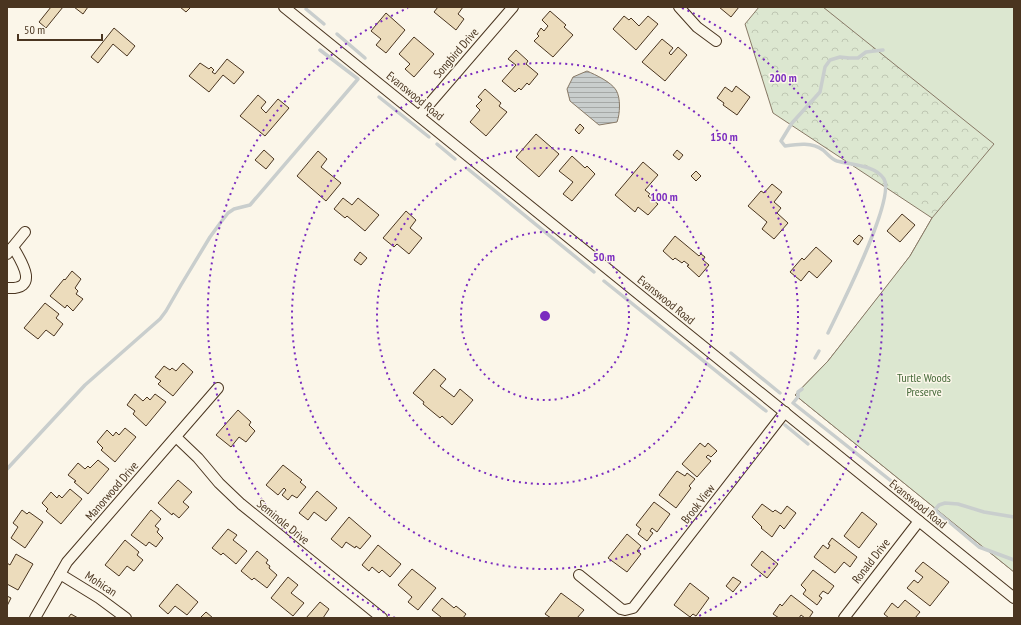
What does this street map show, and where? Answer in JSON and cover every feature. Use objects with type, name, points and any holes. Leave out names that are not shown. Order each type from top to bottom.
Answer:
[{"type":"street","name":"Evanswood Road","points":[[284,7],[1014,598]]},
{"type":"street","name":"Songbird Drive","points":[[419,116],[513,7]]},
{"type":"street","points":[[679,7],[698,27],[716,41]]},
{"type":"street","points":[[7,288],[19,287],[24,283],[27,276],[26,271],[10,250],[25,232]]},
{"type":"street","name":"Manorwood Drive","points":[[35,618],[68,562],[218,388]]},
{"type":"street","name":"Brook View","points":[[579,575],[621,609],[629,610],[642,598],[785,412]]},
{"type":"street","name":"Seminole Drive","points":[[176,437],[241,504],[382,618]]},
{"type":"street","name":"Ronald Drive","points":[[844,618],[919,521]]},
{"type":"street","name":"Mohican","points":[[60,574],[99,598],[126,618]]},
{"type":"green space","name":"Turtle Woods Preserve","points":[[759,7],[1014,7],[1014,572],[795,395],[828,361],[891,281],[910,256],[932,218],[773,113],[745,24]]},
{"type":"green space","name":"Turtle Woods Preserve","points":[[823,7],[1014,7],[1014,572],[795,395],[828,361],[910,256],[932,218],[994,144]]},
{"type":"shaded area","points":[[587,71],[607,82],[614,87],[618,93],[620,106],[617,122],[599,125],[570,101],[567,89],[573,77]]},
{"type":"building","points":[[51,7],[63,7],[46,28],[39,22]]},
{"type":"building","points":[[74,7],[88,7],[83,14]]},
{"type":"building","points":[[180,7],[191,7],[186,12]]},
{"type":"building","points":[[438,7],[463,7],[458,14],[464,19],[456,30],[434,12]]},
{"type":"building","points":[[719,7],[739,7],[731,17]]},
{"type":"building","points":[[550,11],[566,25],[564,27],[573,35],[553,57],[534,41],[539,36],[537,34],[541,28],[544,31],[548,26],[542,20]]},
{"type":"building","points":[[386,13],[405,30],[386,53],[376,45],[381,39],[371,31]]},
{"type":"building","points":[[624,16],[629,20],[631,18],[639,26],[648,16],[658,24],[636,50],[613,29]]},
{"type":"building","points":[[114,28],[135,46],[127,56],[113,44],[98,63],[91,57]]},
{"type":"building","points":[[414,37],[434,54],[414,77],[405,69],[410,64],[399,54]]},
{"type":"building","points":[[662,39],[673,48],[669,53],[671,55],[678,47],[687,55],[665,81],[642,62]]},
{"type":"building","points":[[516,50],[528,61],[526,64],[538,74],[529,85],[527,83],[521,90],[519,88],[515,92],[502,81],[516,65],[508,59]]},
{"type":"building","points":[[227,59],[244,72],[234,84],[223,75],[209,92],[189,76],[200,63],[209,69],[211,67],[214,70],[212,72],[215,74]]},
{"type":"building","points":[[736,86],[750,97],[737,115],[723,105],[724,103],[717,98],[725,87],[732,92]]},
{"type":"building","points":[[485,89],[501,103],[499,106],[507,112],[486,136],[470,122],[480,110],[476,106],[482,100],[478,97]]},
{"type":"building","points":[[258,95],[266,102],[261,108],[266,113],[278,99],[289,108],[265,136],[240,116]]},
{"type":"building","points":[[580,124],[584,128],[579,134],[575,130]]},
{"type":"building","points":[[536,134],[559,154],[539,177],[516,157]]},
{"type":"building","points":[[264,150],[274,159],[266,169],[255,160]]},
{"type":"building","points":[[677,150],[683,155],[679,160],[673,155]]},
{"type":"building","points":[[318,151],[327,159],[321,167],[341,183],[326,201],[297,176]]},
{"type":"building","points":[[572,156],[585,168],[587,166],[595,174],[572,201],[563,194],[573,182],[559,171]]},
{"type":"building","points":[[643,162],[658,175],[645,190],[650,194],[648,196],[658,204],[648,215],[638,207],[635,212],[615,195]]},
{"type":"building","points":[[696,171],[701,176],[696,181],[691,176]]},
{"type":"building","points":[[772,184],[782,192],[774,202],[781,208],[777,213],[788,223],[774,239],[762,229],[767,222],[748,206],[761,191],[764,193]]},
{"type":"building","points":[[343,198],[352,205],[358,198],[379,215],[365,231],[347,216],[345,218],[334,209]]},
{"type":"building","points":[[406,211],[416,220],[410,228],[422,238],[409,254],[397,244],[394,247],[383,238]]},
{"type":"building","points":[[902,214],[915,225],[900,242],[887,231]]},
{"type":"building","points":[[859,235],[863,238],[858,245],[853,241]]},
{"type":"building","points":[[675,236],[699,256],[701,254],[705,257],[703,260],[709,265],[699,277],[687,266],[689,265],[684,261],[682,263],[675,258],[673,260],[663,251]]},
{"type":"building","points":[[816,247],[832,261],[817,278],[809,271],[801,281],[790,272],[802,258],[804,260]]},
{"type":"building","points":[[360,252],[367,258],[361,265],[354,260]]},
{"type":"building","points":[[72,271],[81,279],[75,288],[78,291],[76,294],[83,299],[73,311],[67,305],[65,308],[50,296]]},
{"type":"building","points":[[45,303],[59,314],[56,318],[63,324],[54,336],[46,330],[38,339],[24,328]]},
{"type":"building","points":[[183,363],[193,372],[173,396],[158,384],[161,381],[155,377],[164,366],[170,370],[172,368],[176,371]]},
{"type":"building","points":[[434,369],[446,379],[440,386],[454,397],[460,389],[473,400],[452,425],[442,416],[440,418],[423,404],[424,402],[413,393]]},
{"type":"building","points":[[135,394],[143,401],[147,397],[150,400],[155,394],[166,402],[146,426],[133,414],[135,411],[127,405]]},
{"type":"building","points":[[238,410],[251,422],[249,425],[255,431],[246,442],[239,437],[231,447],[216,435]]},
{"type":"building","points":[[125,428],[136,437],[115,462],[101,450],[103,448],[97,442],[107,430],[113,436],[116,432],[119,435]]},
{"type":"building","points":[[700,443],[705,447],[708,443],[717,451],[711,457],[708,455],[706,457],[711,461],[697,477],[682,464]]},
{"type":"building","points":[[98,460],[109,469],[88,494],[68,475],[78,463],[85,469],[88,466],[90,468]]},
{"type":"building","points":[[283,465],[302,480],[300,482],[306,487],[297,498],[292,495],[288,500],[282,495],[286,490],[284,488],[278,495],[266,485]]},
{"type":"building","points":[[677,471],[685,476],[687,473],[695,479],[689,486],[691,488],[676,508],[659,495]]},
{"type":"building","points":[[178,480],[192,492],[183,502],[189,507],[179,518],[173,513],[172,515],[158,503]]},
{"type":"building","points":[[70,489],[82,499],[61,524],[46,511],[48,509],[42,503],[51,492],[57,498],[59,495],[62,498]]},
{"type":"building","points":[[317,491],[337,508],[326,521],[314,512],[308,520],[299,513]]},
{"type":"building","points":[[654,502],[670,514],[657,532],[652,528],[650,531],[653,533],[647,541],[638,534],[641,529],[636,525]]},
{"type":"building","points":[[762,504],[773,512],[775,510],[781,514],[787,506],[796,513],[784,529],[780,525],[772,537],[761,528],[762,527],[752,517]]},
{"type":"building","points":[[22,510],[27,514],[29,512],[43,522],[25,548],[11,538],[18,527],[13,523]]},
{"type":"building","points":[[151,510],[161,519],[155,526],[159,529],[157,532],[163,538],[156,547],[149,542],[146,546],[131,535]]},
{"type":"building","points":[[862,512],[877,524],[859,548],[844,536]]},
{"type":"building","points":[[349,517],[371,536],[360,549],[356,546],[355,548],[346,542],[342,548],[331,539]]},
{"type":"building","points":[[228,529],[237,535],[233,540],[247,551],[236,564],[223,553],[221,555],[212,548]]},
{"type":"building","points":[[627,534],[641,546],[637,551],[641,554],[627,572],[608,558]]},
{"type":"building","points":[[832,538],[857,557],[850,567],[844,562],[835,573],[814,557],[823,545],[828,549],[830,545],[828,544]]},
{"type":"building","points":[[125,540],[139,552],[137,555],[143,560],[134,571],[127,566],[119,576],[105,565]]},
{"type":"building","points":[[378,545],[401,564],[390,577],[382,570],[379,573],[372,567],[369,571],[362,565]]},
{"type":"building","points":[[257,551],[268,560],[266,563],[270,566],[269,568],[277,575],[267,588],[254,578],[252,580],[241,571]]},
{"type":"building","points":[[762,551],[778,564],[767,578],[751,565]]},
{"type":"building","points":[[16,554],[33,564],[18,590],[7,584],[7,563],[10,565]]},
{"type":"building","points":[[923,562],[949,582],[930,606],[907,588],[914,580],[918,583],[923,577],[915,571]]},
{"type":"building","points":[[412,569],[436,588],[418,610],[408,602],[412,597],[398,585]]},
{"type":"building","points":[[813,570],[834,586],[828,594],[823,591],[819,596],[822,598],[817,605],[803,594],[806,590],[801,585]]},
{"type":"building","points":[[288,577],[298,585],[291,593],[304,603],[293,616],[271,598]]},
{"type":"building","points":[[733,577],[741,582],[733,592],[726,586]]},
{"type":"building","points":[[690,583],[709,598],[696,616],[693,614],[690,617],[674,605]]},
{"type":"building","points":[[177,584],[198,602],[187,615],[175,606],[168,614],[159,606]]},
{"type":"building","points":[[561,593],[584,610],[577,618],[551,618],[545,614]]},
{"type":"building","points":[[791,595],[813,612],[809,618],[805,618],[801,615],[799,618],[779,618],[773,614],[780,604],[782,606]]},
{"type":"building","points":[[7,596],[11,598],[7,606]]},
{"type":"building","points":[[442,598],[454,608],[456,606],[466,614],[463,618],[440,618],[441,617],[432,610]]},
{"type":"building","points":[[905,600],[920,612],[915,618],[889,618],[884,614],[892,603],[898,608]]},
{"type":"building","points":[[320,602],[329,609],[323,618],[306,618]]},
{"type":"building","points":[[206,612],[213,618],[200,618]]},
{"type":"building","points":[[71,614],[78,618],[68,618]]},
{"type":"waterway","points":[[306,9],[324,24]]},
{"type":"waterway","points":[[337,34],[365,58]]},
{"type":"waterway","points":[[7,469],[85,385],[160,319],[210,237],[228,213],[234,209],[250,205],[358,79],[320,50]]},
{"type":"waterway","points":[[828,333],[865,255],[882,208],[885,190],[884,179],[880,174],[869,168],[835,160],[819,147],[800,144],[785,146],[781,141],[792,123],[820,92],[825,67],[830,60],[840,57],[858,58],[866,52],[883,50]]},
{"type":"waterway","points":[[379,97],[429,137]]},
{"type":"waterway","points":[[437,144],[455,159]]},
{"type":"waterway","points":[[468,169],[594,272]]},
{"type":"waterway","points":[[604,281],[766,411]]},
{"type":"waterway","points":[[815,358],[819,351]]},
{"type":"waterway","points":[[731,353],[780,393]]},
{"type":"waterway","points":[[802,389],[798,392],[798,397],[793,403],[932,513],[939,505],[945,503],[958,504],[984,512],[1014,517]]},
{"type":"waterway","points":[[785,425],[808,444]]},
{"type":"waterway","points":[[935,510],[979,547],[1014,560]]}]
